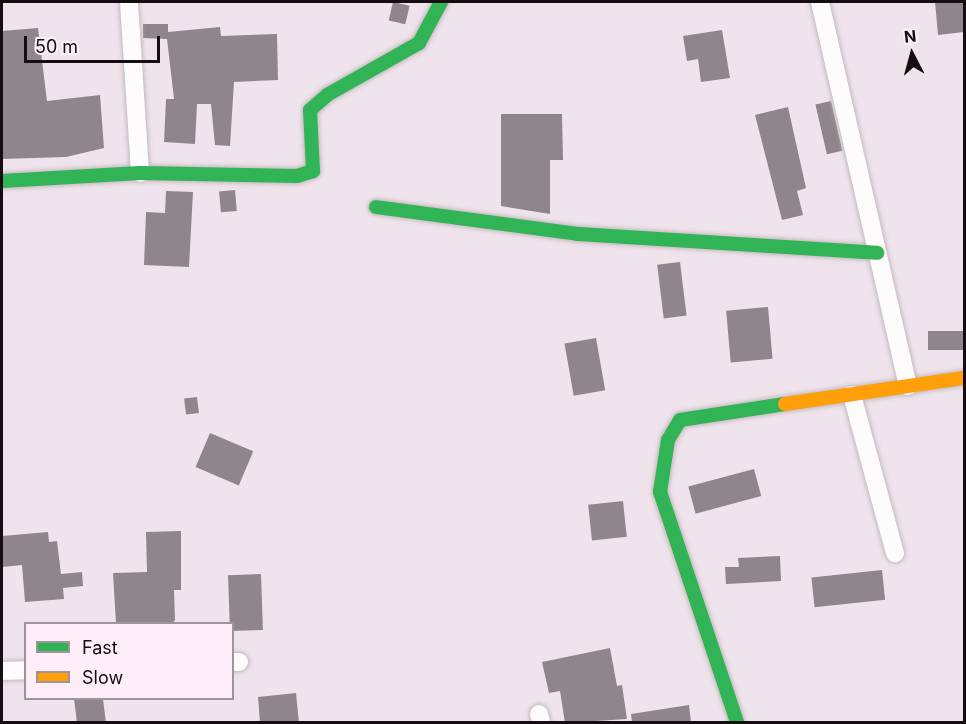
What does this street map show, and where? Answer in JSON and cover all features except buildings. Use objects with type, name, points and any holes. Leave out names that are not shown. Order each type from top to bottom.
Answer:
[{"type":"street","points":[[129,2],[140,173]]},
{"type":"street","points":[[2,181],[140,173],[297,176],[313,171],[308,123],[310,110],[327,95],[419,43],[441,2]]},
{"type":"street","points":[[820,2],[908,386]]},
{"type":"street","points":[[376,207],[465,216],[578,234],[877,253]]},
{"type":"street","points":[[737,723],[660,492],[668,440],[680,420],[964,378]]},
{"type":"street","points":[[852,394],[895,553]]},
{"type":"street","points":[[2,671],[24,670]]},
{"type":"traffic: fast","points":[[2,181],[140,173],[297,176],[313,171],[310,110],[327,95],[419,43],[441,2]]},
{"type":"traffic: fast","points":[[376,207],[578,234],[877,253]]},
{"type":"traffic: fast","points":[[737,722],[660,492],[668,440],[680,420],[785,404]]},
{"type":"traffic: slow","points":[[785,404],[964,378]]}]
